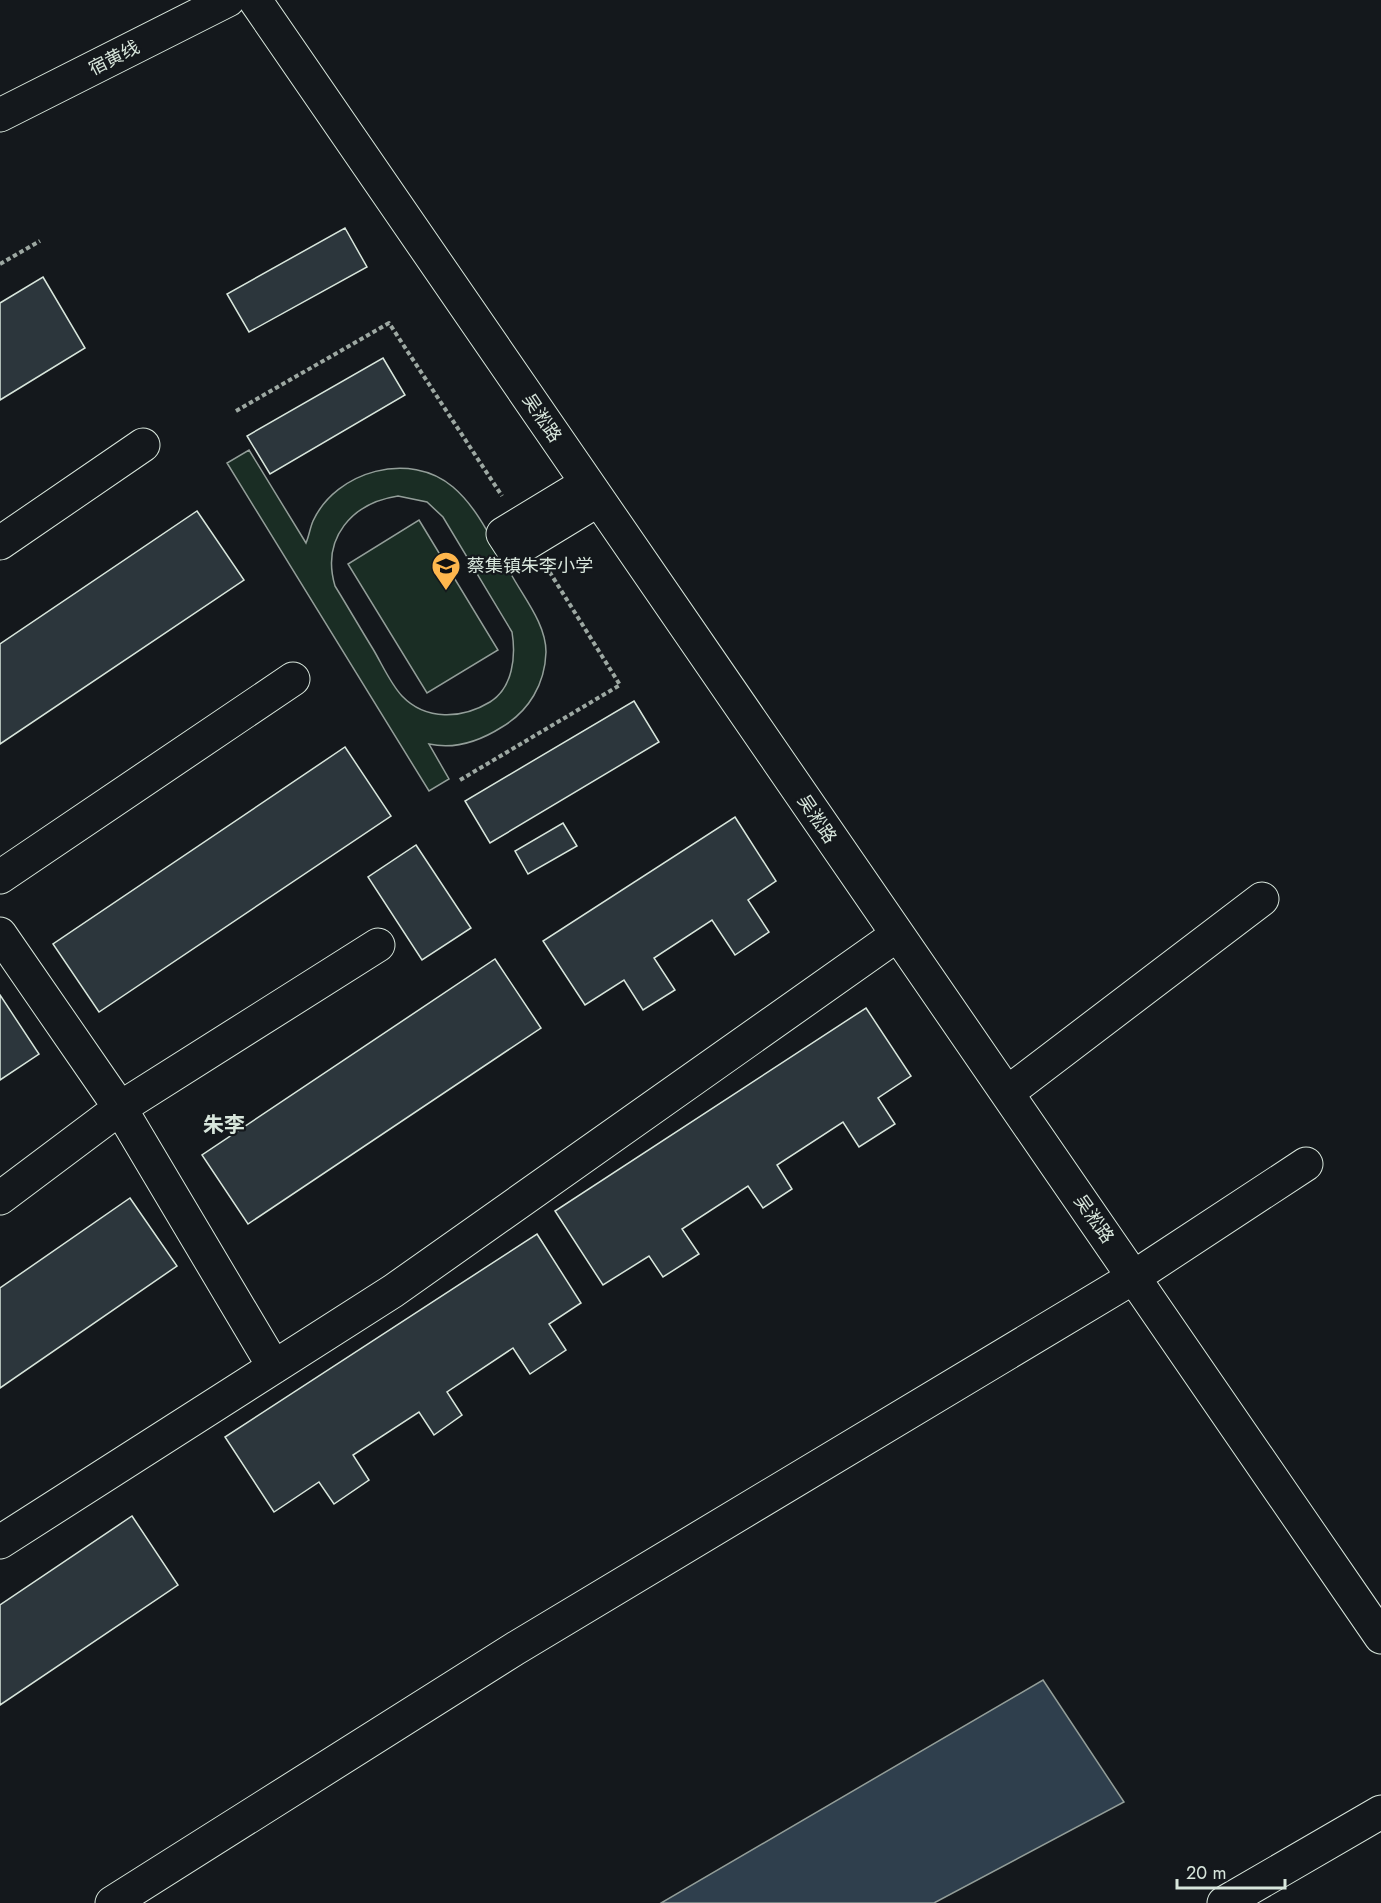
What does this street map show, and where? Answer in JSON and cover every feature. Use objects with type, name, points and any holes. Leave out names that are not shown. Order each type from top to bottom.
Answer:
[{"type":"street","name":"宿黄线","points":[[0,116],[228,0]]},
{"type":"street","name":"吴淞路","points":[[255,0],[1381,1637]]},
{"type":"street","points":[[0,543],[143,445]]},
{"type":"street","points":[[525,532],[592,491]]},
{"type":"street","points":[[0,877],[293,679]]},
{"type":"street","points":[[1006,1092],[1262,899]]},
{"type":"street","points":[[0,934],[120,1108],[274,1367]]},
{"type":"street","points":[[0,1542],[393,1291],[897,935]]},
{"type":"street","points":[[0,1198],[120,1108],[378,945]]},
{"type":"street","points":[[112,1903],[516,1648],[1134,1277],[1306,1164]]},
{"type":"street","points":[[1224,1903],[1381,1812]]},
{"type":"path","points":[[0,264],[40,242]]},
{"type":"path","points":[[236,411],[389,323],[525,532],[620,685],[460,780]]},
{"type":"green space","points":[[249,450],[306,543],[313,521],[324,504],[339,489],[376,471],[396,468],[416,470],[436,476],[453,487],[478,517],[542,631],[546,652],[545,664],[539,686],[528,705],[512,720],[485,736],[458,745],[429,744],[449,779],[429,791],[227,463]],"holes":[[[398,496],[427,502],[443,517],[512,632],[513,661],[504,689],[498,696],[479,708],[456,714],[445,715],[422,710],[402,696],[335,586],[332,569],[332,553],[337,538],[354,515],[367,506]]]},
{"type":"green space","points":[[419,520],[498,650],[427,693],[348,564]]},
{"type":"water","points":[[1043,1680],[1124,1802],[934,1903],[661,1903]]},
{"type":"building","points":[[345,228],[367,267],[249,332],[227,294]]},
{"type":"building","points":[[43,277],[85,348],[0,400],[0,303]]},
{"type":"building","points":[[383,358],[405,395],[270,474],[247,436]]},
{"type":"building","points":[[197,511],[244,580],[0,744],[0,644]]},
{"type":"building","points":[[634,701],[659,742],[490,843],[465,801]]},
{"type":"building","points":[[345,747],[391,816],[99,1012],[53,944]]},
{"type":"building","points":[[735,817],[776,881],[748,900],[769,932],[735,955],[712,920],[654,958],[675,990],[643,1010],[624,980],[585,1005],[543,941]]},
{"type":"building","points":[[563,823],[577,846],[528,874],[515,851]]},
{"type":"building","points":[[416,845],[471,928],[422,960],[368,877]]},
{"type":"building","points":[[495,959],[541,1028],[248,1224],[202,1155]]},
{"type":"building","points":[[0,995],[39,1054],[0,1080]]},
{"type":"building","points":[[866,1008],[911,1076],[878,1098],[895,1124],[859,1147],[843,1122],[777,1165],[792,1189],[763,1208],[748,1186],[682,1229],[699,1254],[663,1277],[649,1256],[603,1285],[555,1211]]},
{"type":"building","points":[[130,1198],[177,1266],[0,1388],[0,1288]]},
{"type":"building","points":[[537,1234],[581,1303],[549,1324],[566,1350],[530,1374],[513,1348],[447,1392],[462,1415],[434,1435],[419,1412],[353,1455],[369,1480],[334,1504],[319,1482],[274,1512],[225,1437]]},
{"type":"building","points":[[132,1516],[178,1585],[0,1705],[0,1605]]},
{"type":"place","name":"蔡集镇朱李小学","points":[[446,592]]},
{"type":"district","name":"朱李","points":[[224,1125]]}]
